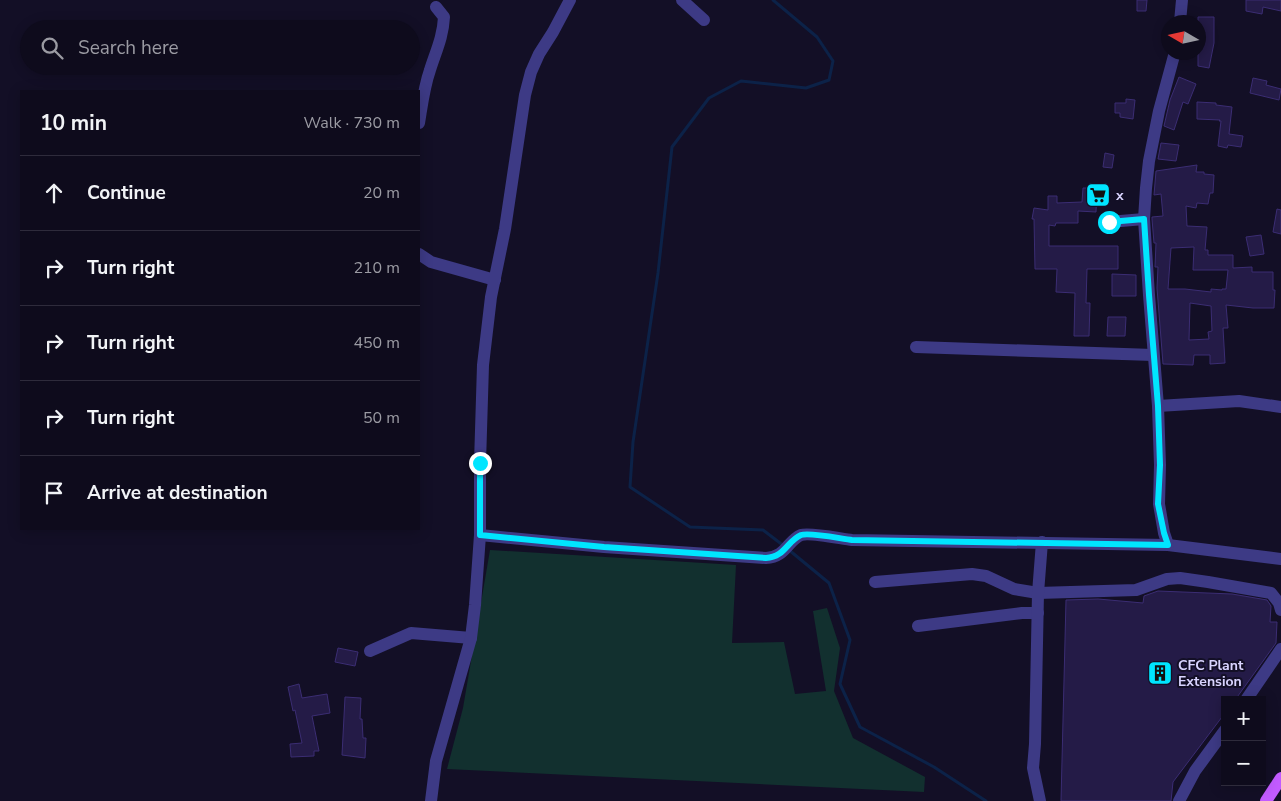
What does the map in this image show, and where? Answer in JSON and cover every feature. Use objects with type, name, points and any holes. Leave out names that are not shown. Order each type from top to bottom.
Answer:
[{"type":"main road","points":[[1266,801],[1281,778]]},
{"type":"street","points":[[431,801],[436,761],[471,638],[480,535],[483,366],[491,297],[505,229],[525,94],[538,54],[553,32],[570,0]]},
{"type":"street","points":[[682,0],[704,20]]},
{"type":"street","points":[[1181,15],[1182,0]]},
{"type":"street","points":[[420,116],[424,90],[444,31],[444,17],[436,8]]},
{"type":"street","points":[[1168,545],[1158,504],[1160,465],[1158,406],[1144,219],[1149,161],[1159,111],[1173,60]]},
{"type":"street","points":[[1109,222],[1144,219]]},
{"type":"street","points":[[420,255],[431,262],[495,280]]},
{"type":"street","points":[[916,347],[1153,354]]},
{"type":"street","points":[[1158,406],[1239,401],[1281,407]]},
{"type":"street","points":[[480,535],[604,547],[766,558],[775,557],[800,536],[807,534],[852,540],[1168,545],[1281,559]]},
{"type":"street","points":[[1040,801],[1033,768],[1038,593],[1042,542]]},
{"type":"street","points":[[875,582],[972,574],[986,576],[1014,589],[1038,593],[1136,590],[1167,579],[1180,578],[1271,594],[1279,603],[1281,610]]},
{"type":"street","points":[[918,626],[1022,613],[1038,613]]},
{"type":"street","points":[[370,651],[411,633],[471,638]]},
{"type":"street","points":[[1249,696],[1281,649]]},
{"type":"street","points":[[1179,801],[1195,771],[1221,735]]},
{"type":"green space","points":[[490,550],[736,565],[732,643],[784,642],[795,694],[826,691],[813,611],[827,608],[840,648],[834,691],[853,738],[925,777],[924,792],[447,769],[463,708]]},
{"type":"building","points":[[1137,0],[1147,0],[1146,11],[1137,11]]},
{"type":"building","points":[[1246,0],[1281,0],[1281,11],[1263,7],[1262,14],[1246,11]]},
{"type":"building","points":[[1206,17],[1214,17],[1214,43],[1209,68],[1198,66],[1198,60],[1206,60]]},
{"type":"building","points":[[1179,77],[1196,84],[1188,104],[1183,102],[1174,130],[1164,126],[1170,100]]},
{"type":"building","points":[[1253,78],[1267,81],[1266,85],[1281,89],[1279,100],[1250,93]]},
{"type":"building","points":[[1126,99],[1135,100],[1133,119],[1120,117],[1120,113],[1115,113],[1115,103],[1126,103]]},
{"type":"building","points":[[1197,102],[1216,103],[1216,105],[1232,107],[1229,134],[1243,136],[1241,147],[1228,145],[1227,148],[1218,146],[1221,121],[1197,119]]},
{"type":"building","points":[[1161,143],[1179,145],[1176,161],[1158,159]]},
{"type":"building","points":[[1105,153],[1114,155],[1112,168],[1103,167]]},
{"type":"building","points":[[1197,165],[1196,172],[1214,175],[1213,193],[1210,193],[1208,204],[1197,203],[1196,208],[1186,206],[1187,226],[1207,227],[1205,250],[1208,250],[1208,255],[1233,255],[1233,268],[1252,267],[1252,272],[1273,272],[1274,308],[1226,305],[1228,328],[1223,328],[1225,363],[1210,364],[1210,355],[1194,355],[1193,365],[1163,364],[1157,288],[1158,267],[1155,267],[1156,243],[1154,243],[1152,219],[1152,217],[1163,216],[1161,194],[1154,195],[1156,171]],"holes":[[[1194,247],[1193,270],[1228,270],[1226,289],[1211,289],[1211,292],[1168,289],[1171,248]],[[1190,303],[1211,306],[1212,331],[1208,332],[1209,339],[1189,340]]]},
{"type":"building","points":[[1083,188],[1097,188],[1096,212],[1078,211],[1078,223],[1056,223],[1055,226],[1049,225],[1049,246],[1118,246],[1118,269],[1087,269],[1086,303],[1090,303],[1089,336],[1074,336],[1075,293],[1056,292],[1057,269],[1035,269],[1034,219],[1032,219],[1034,208],[1048,210],[1048,196],[1057,196],[1057,203],[1082,202]]},
{"type":"building","points":[[1277,209],[1281,210],[1281,234],[1273,232]]},
{"type":"building","points":[[1261,235],[1264,254],[1250,256],[1246,237]]},
{"type":"building","points":[[1112,274],[1136,275],[1136,296],[1112,296]]},
{"type":"building","points":[[1108,317],[1126,317],[1125,336],[1107,336]]},
{"type":"building","name":"CFC Plant Extension","points":[[1158,591],[1232,594],[1267,600],[1271,606],[1270,622],[1277,622],[1276,643],[1238,696],[1221,696],[1221,718],[1173,782],[1171,801],[1061,801],[1066,600],[1098,599],[1143,603],[1144,596]]},
{"type":"building","points":[[338,648],[358,652],[355,666],[335,662]]},
{"type":"building","points":[[299,684],[302,698],[327,694],[330,713],[312,716],[319,751],[314,751],[314,756],[291,757],[290,744],[302,743],[288,687]]},
{"type":"building","points":[[345,697],[361,698],[360,719],[362,719],[363,738],[366,738],[365,758],[342,755]]},
{"type":"waterway","points":[[773,0],[817,37],[833,61],[829,80],[806,88],[741,81],[709,98],[672,147],[658,273],[633,442],[630,487],[690,527],[763,530],[784,546]]},
{"type":"waterway","points":[[789,550],[829,583],[850,640],[840,684],[860,727],[934,767],[986,801]]},
{"type":"place","name":"x","points":[[1098,195]]},
{"type":"place","name":"CFC Plant Extension","points":[[1160,673]]},
{"type":"route","points":[[480,463],[480,535],[604,547],[766,558],[778,555],[805,534],[852,540],[1168,545],[1158,504],[1160,465],[1158,406],[1144,219],[1109,222]]}]
